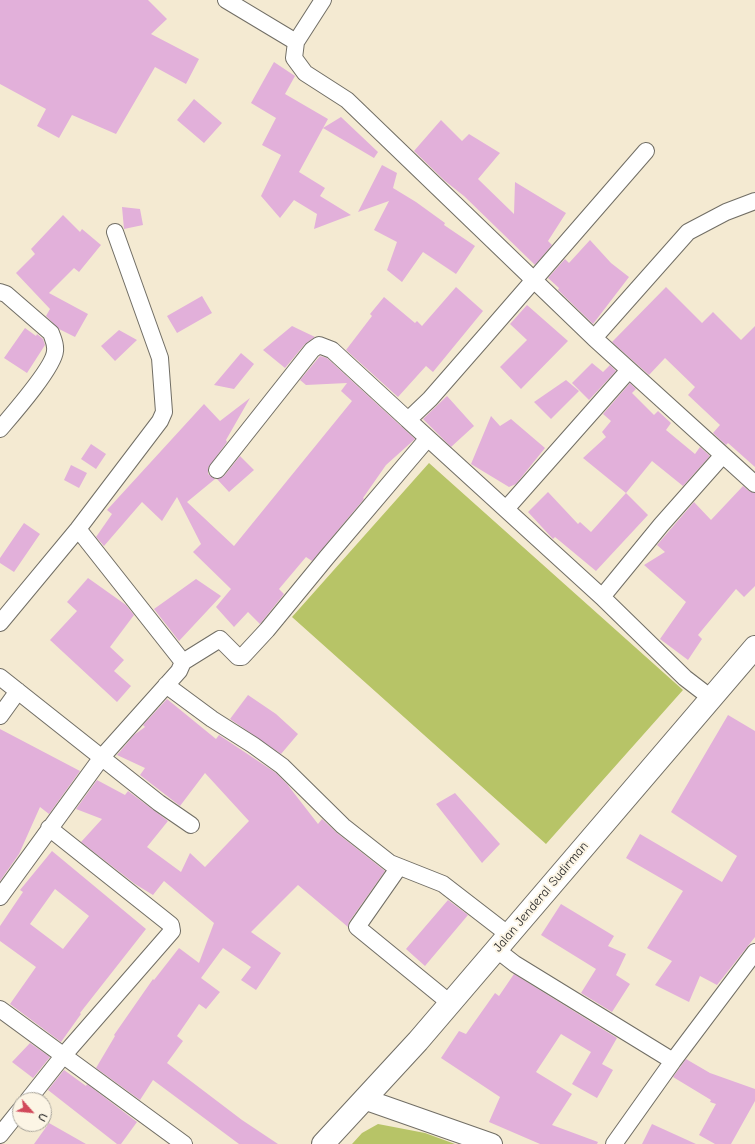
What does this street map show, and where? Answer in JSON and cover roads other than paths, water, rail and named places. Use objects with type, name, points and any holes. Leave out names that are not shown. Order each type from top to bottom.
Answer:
[{"type":"main road","name":"Jalan Jenderal Sudirman","points":[[323,1144],[418,1041],[755,647]]},
{"type":"street","points":[[226,0],[296,42]]},
{"type":"street","points":[[323,0],[296,42],[294,58],[305,73],[347,100],[594,338],[755,484]]},
{"type":"street","points":[[408,420],[430,399],[646,151]]},
{"type":"street","points":[[594,338],[688,232],[726,212],[755,201]]},
{"type":"street","points":[[0,623],[78,529],[160,421],[164,412],[160,358],[114,232]]},
{"type":"street","points":[[0,292],[6,294],[51,333],[55,352],[31,392],[0,429]]},
{"type":"street","points":[[217,470],[312,350],[319,345],[332,350],[602,597],[685,678],[711,698]]},
{"type":"street","points":[[506,509],[629,370]]},
{"type":"street","points":[[0,897],[102,756],[179,671],[183,662],[220,639],[235,655],[242,657],[267,630],[428,438]]},
{"type":"street","points":[[602,597],[661,525],[723,455]]},
{"type":"street","points":[[78,529],[183,662]]},
{"type":"street","points":[[0,677],[102,756],[159,803],[191,825]]},
{"type":"street","points":[[166,685],[212,719],[282,766],[343,826],[390,863],[432,878],[443,884],[503,942],[516,964],[673,1061]]},
{"type":"street","points":[[0,716],[18,691]]},
{"type":"street","points":[[34,1092],[63,1056],[172,931],[171,925],[50,828]]},
{"type":"street","points":[[399,867],[357,927],[450,1003]]},
{"type":"street","points":[[614,1144],[673,1061],[755,952]]},
{"type":"street","points":[[0,1009],[184,1144]]},
{"type":"street","points":[[364,1098],[492,1144]]},
{"type":"street","points":[[0,1135],[12,1120]]}]
